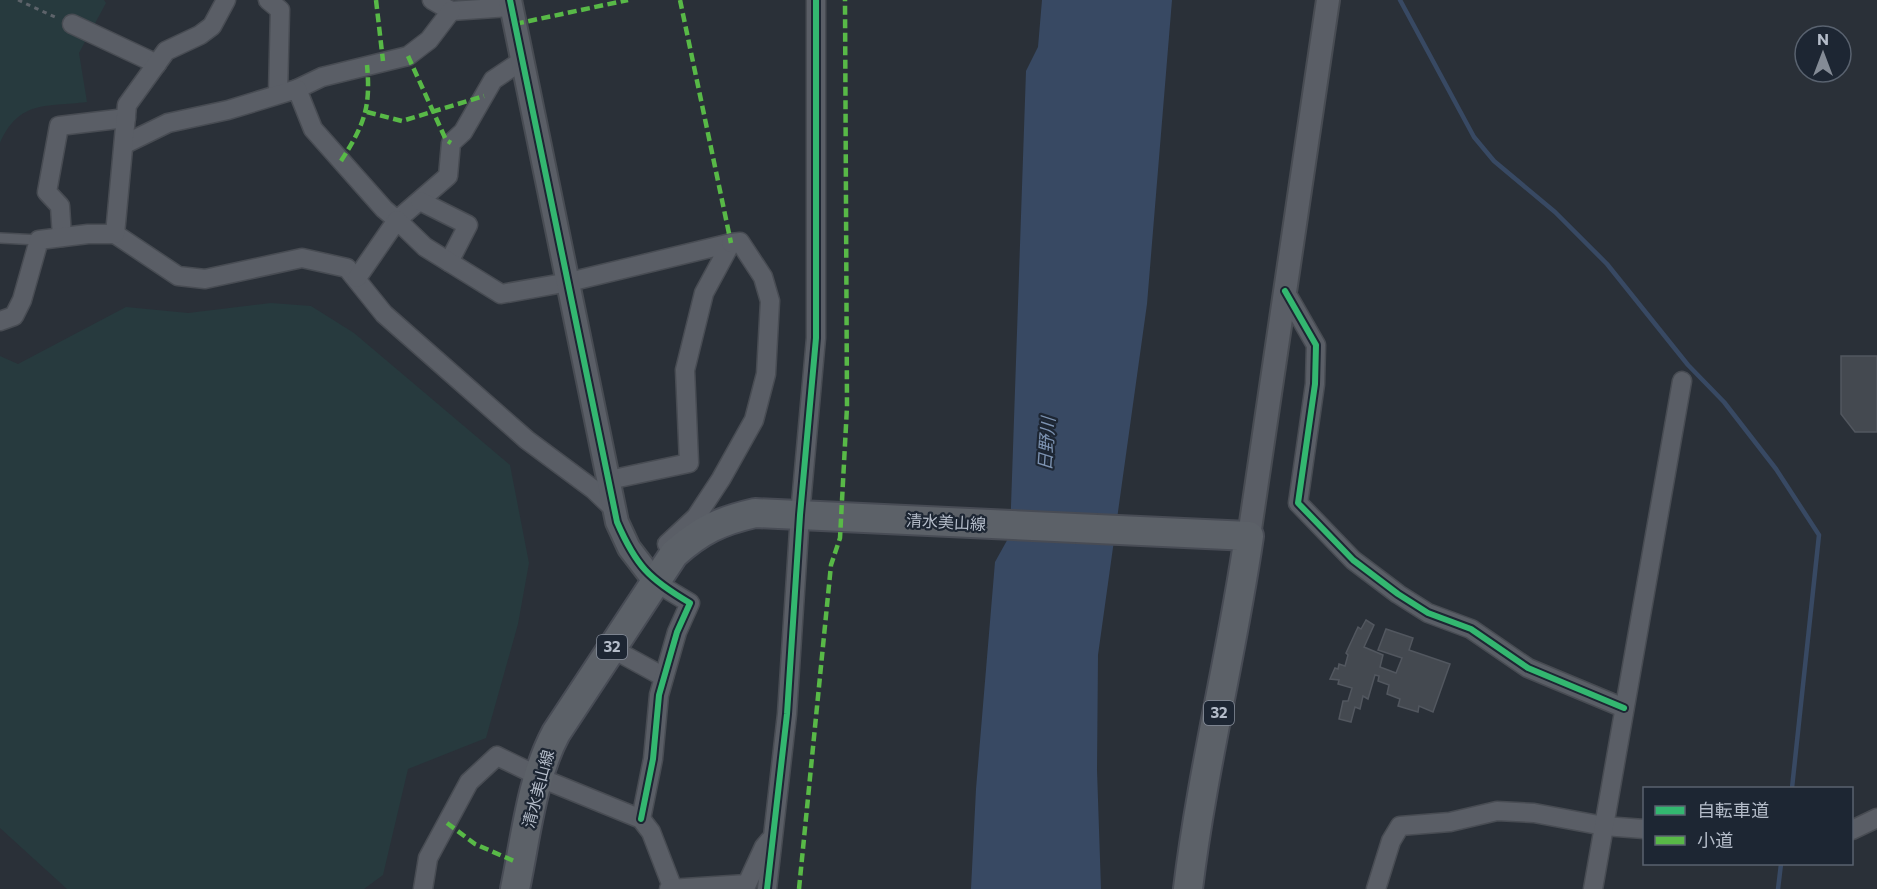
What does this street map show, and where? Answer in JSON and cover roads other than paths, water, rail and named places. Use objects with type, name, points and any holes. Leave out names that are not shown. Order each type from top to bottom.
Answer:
[{"type":"main road","name":"清水美山線","points":[[522,887],[536,775],[556,733],[674,554],[697,534],[726,519],[755,513],[1249,536]]},
{"type":"main road","name":"32","points":[[1188,889],[1193,846],[1240,597],[1249,536]]},
{"type":"street","points":[[115,234],[127,105],[166,51],[200,36],[212,27],[226,0]]},
{"type":"street","points":[[268,0],[280,10],[278,94]]},
{"type":"street","points":[[432,0],[452,10],[510,4],[615,510],[629,548],[655,582],[690,603],[677,632],[659,695],[653,759],[641,819]]},
{"type":"street","points":[[767,889],[808,515],[816,338],[816,0]]},
{"type":"street","points":[[1249,536],[1328,0]]},
{"type":"street","points":[[125,144],[168,123],[228,110],[297,89],[331,74],[408,56],[429,40],[452,10]]},
{"type":"street","points":[[72,24],[157,64]]},
{"type":"street","points":[[357,278],[397,219],[448,176],[452,143],[463,132],[494,80],[523,60]]},
{"type":"street","points":[[297,89],[313,129],[384,209],[425,247],[501,294],[569,282],[740,242],[763,277],[770,301],[766,374],[754,420],[696,517],[672,538],[657,558],[655,582]]},
{"type":"street","points":[[62,237],[60,206],[47,192],[59,126],[126,118]]},
{"type":"street","points":[[420,201],[468,225],[449,262]]},
{"type":"street","points":[[0,321],[14,316],[22,300],[39,240],[115,234],[178,276],[206,279],[302,258],[347,268],[384,314],[527,440],[593,489],[615,510]]},
{"type":"street","points":[[609,480],[689,463],[685,370],[704,293],[731,243]]},
{"type":"street","points":[[1285,291],[1316,345],[1314,384],[1298,504],[1353,560],[1428,613],[1471,629],[1528,668],[1624,708]]},
{"type":"street","points":[[1593,889],[1682,381]]},
{"type":"street","points":[[611,648],[664,677]]},
{"type":"street","points":[[423,889],[428,858],[469,782],[497,756],[641,819],[651,832],[671,889],[747,884],[764,847],[774,837]]},
{"type":"street","points":[[1376,889],[1390,841],[1400,826],[1450,822],[1497,811],[1534,813],[1604,826],[1643,829]]},
{"type":"street","points":[[1853,829],[1877,818]]},
{"type":"lane","points":[[0,238],[39,240]]},
{"type":"water","name":"日野川","points":[[1042,0],[1172,0],[1147,304],[1098,655],[1097,770],[1101,889],[971,889],[976,789],[995,562],[1010,535],[1026,71],[1038,47]]},
{"type":"waterway","points":[[1400,0],[1474,137],[1494,161],[1555,212],[1607,264],[1688,365],[1724,402],[1776,469],[1819,535],[1792,787]]},
{"type":"waterway","points":[[1778,889],[1781,865]]}]
